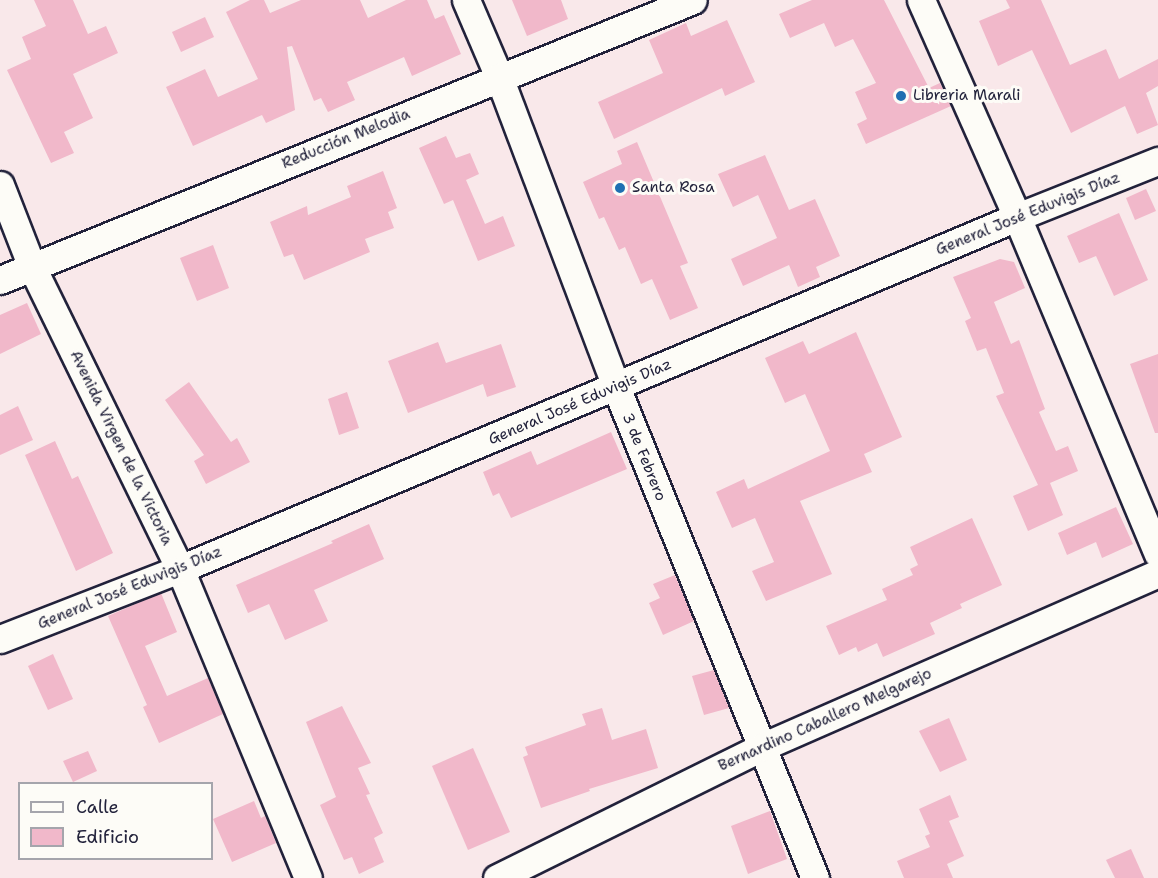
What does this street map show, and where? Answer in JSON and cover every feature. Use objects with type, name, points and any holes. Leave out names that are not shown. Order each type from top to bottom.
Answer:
[{"type":"street","name":"3 de Febrero","points":[[466,0],[499,77],[616,387],[815,878]]},
{"type":"street","name":"Reducción Melodia","points":[[0,280],[693,0]]},
{"type":"street","points":[[921,0],[1017,217],[1158,554]]},
{"type":"street","name":"General José Eduvigis Díaz","points":[[0,639],[180,569],[1017,217],[1158,161]]},
{"type":"street","name":"Avenida Virgen de la Victoria","points":[[0,185],[32,267],[180,569],[308,878]]},
{"type":"street","name":"Bernardino Caballero Melgarejo","points":[[497,878],[762,747],[1158,573]]},
{"type":"building","points":[[34,0],[73,0],[88,34],[106,26],[118,53],[73,74],[93,118],[64,132],[74,153],[51,163],[7,70],[31,59],[22,37],[46,26]]},
{"type":"building","points":[[250,0],[264,0],[270,13],[301,0],[360,0],[368,18],[406,0],[427,0],[435,19],[444,15],[461,54],[412,76],[404,57],[347,82],[355,100],[328,112],[321,98],[314,101],[292,46],[287,47],[295,110],[266,123],[262,115],[193,146],[166,87],[205,69],[218,97],[258,79],[226,12]]},
{"type":"building","points":[[512,0],[561,0],[568,19],[527,36]]},
{"type":"building","points":[[812,0],[884,0],[929,88],[940,83],[951,106],[866,144],[857,124],[867,119],[855,92],[876,83],[853,39],[835,47],[824,23],[790,38],[779,14]]},
{"type":"building","points":[[1006,0],[1041,0],[1070,65],[1106,49],[1119,79],[1158,59],[1158,86],[1146,93],[1158,125],[1137,134],[1125,106],[1071,133],[1032,50],[998,66],[979,21],[1010,8]]},
{"type":"building","points":[[205,17],[214,37],[181,52],[172,32]]},
{"type":"building","points":[[727,20],[755,82],[725,96],[722,88],[614,139],[598,102],[663,73],[649,40],[686,23],[691,36]]},
{"type":"building","points":[[446,136],[456,158],[470,153],[479,174],[466,180],[485,224],[503,216],[515,246],[478,261],[453,200],[444,204],[419,148]]},
{"type":"building","points":[[637,142],[688,263],[680,266],[698,308],[670,320],[652,279],[641,284],[625,247],[619,250],[604,217],[599,219],[583,182],[622,164],[617,151]]},
{"type":"building","points":[[765,155],[789,210],[815,199],[840,256],[816,267],[820,277],[798,287],[789,265],[743,286],[731,259],[777,238],[758,195],[733,207],[718,174]]},
{"type":"building","points":[[383,171],[397,208],[388,212],[394,228],[365,239],[370,252],[304,280],[293,254],[284,257],[270,222],[307,206],[308,215],[351,197],[347,186]]},
{"type":"building","points":[[1146,189],[1156,211],[1135,220],[1126,198]]},
{"type":"building","points":[[1119,213],[1148,280],[1114,296],[1096,256],[1079,263],[1067,236]]},
{"type":"building","points":[[213,245],[229,288],[197,301],[180,258]]},
{"type":"building","points":[[1000,259],[1014,262],[1025,288],[994,302],[1011,344],[1019,340],[1045,409],[1039,412],[1056,451],[1068,446],[1078,471],[1050,483],[1063,515],[1028,531],[1013,496],[1038,485],[996,396],[1004,393],[986,348],[977,351],[965,321],[971,318],[953,277]]},
{"type":"building","points":[[27,303],[41,334],[0,354],[0,315]]},
{"type":"building","points":[[856,332],[902,437],[864,454],[872,472],[800,501],[832,574],[766,601],[752,571],[774,562],[755,518],[732,528],[716,492],[744,479],[748,489],[830,451],[805,394],[785,403],[765,358],[803,341],[809,354]]},
{"type":"building","points":[[438,342],[446,363],[501,344],[516,387],[487,397],[483,384],[408,413],[388,361]]},
{"type":"building","points":[[1158,354],[1158,433],[1155,433],[1130,364]]},
{"type":"building","points":[[189,382],[231,442],[237,438],[250,462],[206,484],[194,461],[204,455],[165,400]]},
{"type":"building","points":[[347,392],[359,428],[339,435],[328,399]]},
{"type":"building","points":[[18,406],[33,440],[0,455],[0,415]]},
{"type":"building","points":[[611,432],[627,469],[511,518],[499,493],[493,496],[483,472],[531,451],[537,465]]},
{"type":"building","points":[[55,441],[72,479],[78,476],[113,553],[76,571],[25,455]]},
{"type":"building","points":[[1116,507],[1133,544],[1102,558],[1096,542],[1067,555],[1058,533]]},
{"type":"building","points":[[972,518],[1002,585],[960,604],[962,608],[930,623],[935,634],[883,657],[877,643],[858,652],[856,647],[839,655],[826,626],[887,600],[882,589],[913,575],[910,569],[918,565],[910,547]]},
{"type":"building","points":[[369,524],[384,559],[314,590],[328,621],[285,640],[269,604],[248,613],[236,585],[333,543],[331,541]]},
{"type":"building","points":[[675,575],[694,621],[663,635],[649,603],[660,598],[653,584]]},
{"type":"building","points":[[161,593],[177,632],[145,646],[167,696],[208,678],[223,714],[159,743],[143,707],[147,705],[108,616]]},
{"type":"building","points":[[53,654],[73,699],[48,710],[28,666]]},
{"type":"building","points":[[714,670],[729,708],[704,715],[692,676]]},
{"type":"building","points":[[342,706],[371,763],[358,768],[370,794],[366,795],[383,833],[374,838],[384,862],[359,874],[352,857],[344,860],[320,805],[336,797],[306,722]]},
{"type":"building","points":[[602,708],[612,740],[646,729],[658,768],[589,789],[590,791],[541,808],[523,757],[528,755],[525,747],[586,725],[582,714]]},
{"type":"building","points":[[949,718],[967,760],[940,772],[919,731]]},
{"type":"building","points":[[473,748],[510,832],[468,850],[432,766]]},
{"type":"building","points":[[88,751],[97,771],[73,782],[63,761]]},
{"type":"building","points":[[950,795],[959,817],[949,821],[964,856],[947,864],[953,878],[904,878],[897,861],[930,847],[925,836],[930,834],[919,809]]},
{"type":"building","points":[[254,801],[261,818],[265,816],[276,843],[232,862],[213,819]]},
{"type":"building","points":[[770,811],[787,859],[748,874],[731,826]]},
{"type":"building","points":[[1131,849],[1144,878],[1115,878],[1106,860]]},
{"type":"place","name":"Libreria Marali","points":[[901,96]]},
{"type":"place","name":"Santa Rosa","points":[[620,188]]}]
